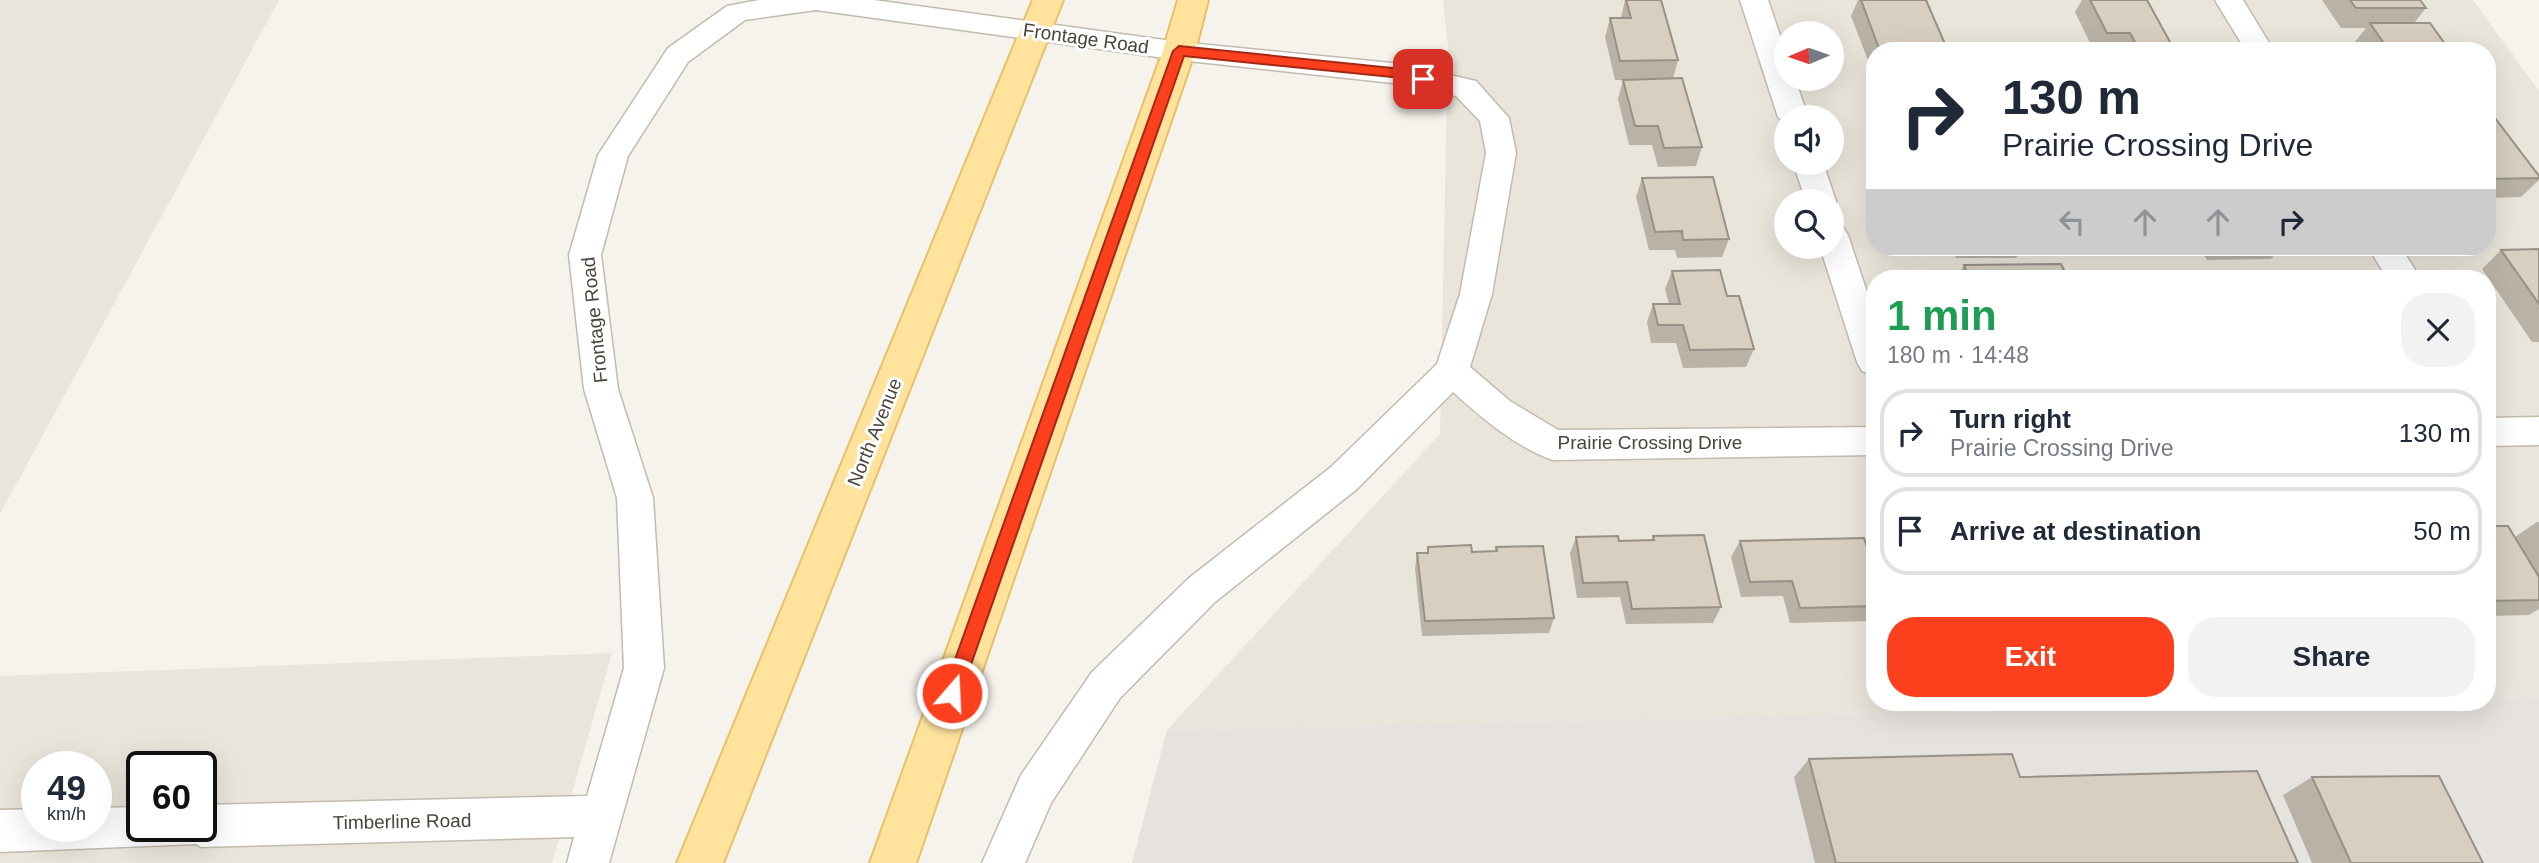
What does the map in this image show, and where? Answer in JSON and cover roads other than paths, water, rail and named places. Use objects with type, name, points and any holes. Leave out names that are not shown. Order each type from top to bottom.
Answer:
[{"type":"main road","points":[[893,863],[1179,51],[1193,0]]},
{"type":"main road","name":"North Avenue","points":[[700,863],[1042,15]]},
{"type":"street","points":[[1755,0],[1789,105]]},
{"type":"street","points":[[2229,0],[2255,42]]},
{"type":"street","name":"Frontage Road","points":[[588,863],[644,667],[635,498],[601,390],[585,255],[613,155],[678,55],[740,6],[816,1],[1042,15],[1179,51]]},
{"type":"street","points":[[1003,863],[1036,789],[1106,685],[1202,590],[1344,478],[1452,370],[1476,294],[1501,153],[1494,118],[1466,88],[1402,74],[1179,51]]},
{"type":"street","points":[[1840,259],[1866,338]]},
{"type":"street","name":"Prairie Crossing Drive","points":[[1452,370],[1498,411],[1553,445],[1866,441]]},
{"type":"street","points":[[2496,425],[2539,431]]},
{"type":"street","name":"Timberline Road","points":[[217,826],[603,816]]},
{"type":"street","points":[[0,831],[126,828]]}]
